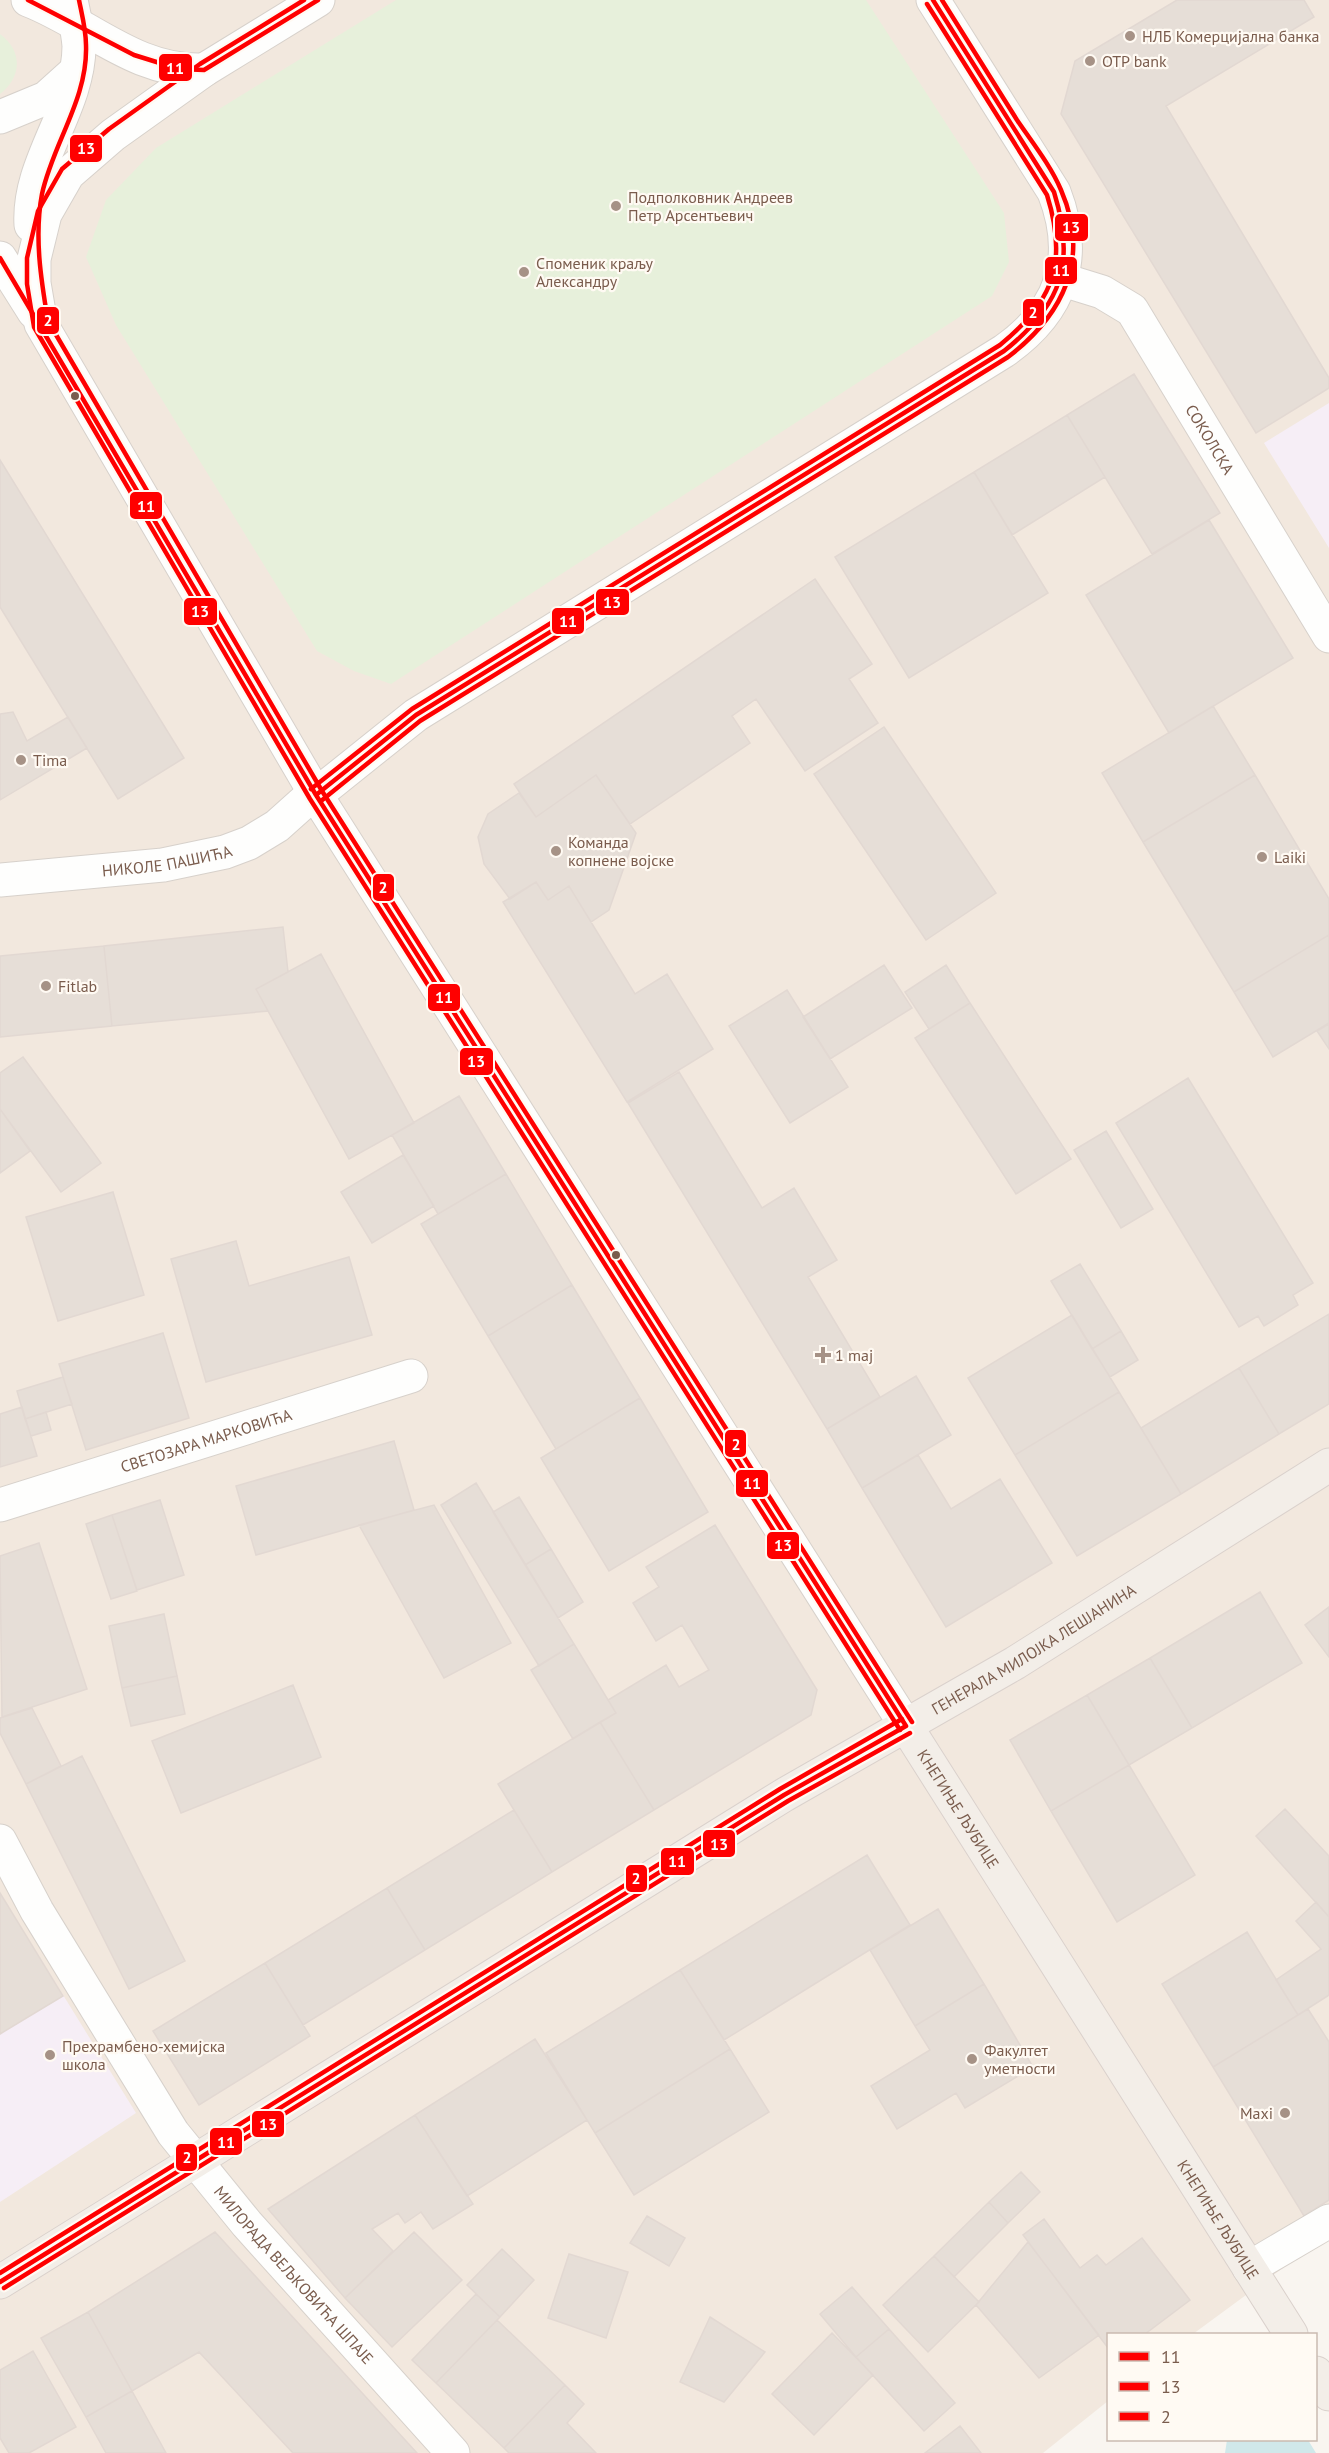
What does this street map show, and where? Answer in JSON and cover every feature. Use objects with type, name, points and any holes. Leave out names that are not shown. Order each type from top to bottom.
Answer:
[{"type":"main road","name":"ГЕНЕРАЛА МИЛОЈКА ЛЕШЈАНИНА","points":[[0,2282],[793,1790],[1014,1663],[1329,1465]]},
{"type":"main road","name":"КНЕГИЊЕ ЉУБИЦЕ","points":[[906,1725],[1290,2333]]},
{"type":"main road","points":[[1317,2375],[1329,2394]]},
{"type":"street","points":[[28,0],[51,9],[73,13],[128,54],[161,66],[204,70]]},
{"type":"street","points":[[33,259],[45,214],[68,174],[113,135],[204,70],[318,0]]},
{"type":"street","name":"НИКОЛЕ ПАШИЋА","points":[[0,880],[163,865],[225,852],[249,843],[277,826],[416,715],[1012,346],[1041,320],[1051,306],[1066,254],[1066,233],[1054,192],[933,0]]},
{"type":"street","points":[[41,324],[34,283],[31,215],[35,193],[75,71],[79,45],[73,13]]},
{"type":"street","points":[[0,117],[46,98],[75,71]]},
{"type":"street","name":"КНЕГИЊЕ ЉУБИЦЕ","points":[[0,258],[41,324],[315,794],[906,1725]]},
{"type":"street","name":"СОКОЛСКА","points":[[1060,279],[1102,292],[1132,310],[1329,636]]},
{"type":"street","name":"СВЕТОЗАРА МАРКОВИЋА","points":[[0,1505],[411,1376]]},
{"type":"street","name":"МИЛОРАДА ВЕЉКОВИЋА ШПАЈЕ","points":[[0,1841],[37,1911],[173,2133],[274,2255],[453,2453]]},
{"type":"street","points":[[1249,2268],[1329,2221]]},
{"type":"shaded area","points":[[0,0],[1329,0],[1329,2234],[1194,2333],[1107,2333],[1107,2402],[1043,2453],[0,2453]]},
{"type":"shaded area","points":[[1329,403],[1329,548],[1264,443]]},
{"type":"shaded area","name":"Прехрамбено-хемијска школа","points":[[0,1893],[136,2113],[0,2202]]},
{"type":"green space","points":[[396,0],[866,0],[1004,213],[1009,262],[992,296],[391,684],[354,671],[317,651],[116,325],[86,257],[106,200],[156,148]]},
{"type":"green space","points":[[0,34],[13,48],[17,64],[13,80],[0,94]]},
{"type":"water","points":[[1329,2317],[1329,2453],[1225,2453],[1227,2441],[1317,2441],[1317,2333]]},
{"type":"pier","points":[[1329,2314],[1329,2453],[1316,2453],[1309,2441],[1317,2441],[1317,2333],[1301,2333]]},
{"type":"building","points":[[1177,0],[1304,0],[1314,17],[1166,106],[1329,378],[1329,388],[1256,433],[1061,114],[1075,61]]},
{"type":"building","points":[[1134,374],[1220,513],[1152,554],[1067,415]]},
{"type":"building","points":[[1067,415],[1105,477],[1012,535],[974,472]]},
{"type":"building","points":[[0,460],[184,758],[118,799],[0,607]]},
{"type":"building","points":[[974,472],[1048,593],[909,678],[835,557]]},
{"type":"building","points":[[1209,520],[1293,658],[1169,733],[1086,595]]},
{"type":"building","points":[[815,579],[872,664],[849,679],[878,723],[805,771],[756,699],[732,716],[750,743],[630,824],[596,775],[536,817],[514,784]]},
{"type":"building","points":[[1213,706],[1255,775],[1143,842],[1102,773]]},
{"type":"building","points":[[13,712],[27,741],[68,717],[87,748],[0,800],[0,714]]},
{"type":"building","points":[[884,727],[996,893],[926,940],[814,774]]},
{"type":"building","name":"Команда копнене војске","points":[[596,775],[636,833],[609,910],[591,922],[569,886],[548,900],[536,882],[510,899],[484,864],[478,837],[488,814],[519,793],[536,817]]},
{"type":"building","points":[[1255,775],[1329,899],[1329,935],[1234,992],[1143,842]]},
{"type":"building","points":[[536,882],[548,900],[569,886],[635,994],[667,974],[713,1049],[627,1102],[503,902]]},
{"type":"building","points":[[283,927],[288,972],[256,989],[268,1011],[112,1026],[104,946]]},
{"type":"building","points":[[1329,935],[1329,1023],[1273,1057],[1234,992]]},
{"type":"building","points":[[104,946],[112,1026],[0,1037],[0,956]]},
{"type":"building","points":[[321,954],[414,1123],[349,1159],[256,989]]},
{"type":"building","points":[[884,965],[912,1008],[830,1059],[803,1017]]},
{"type":"building","points":[[946,965],[970,1003],[929,1029],[905,992]]},
{"type":"building","points":[[787,990],[848,1087],[790,1123],[729,1026]]},
{"type":"building","points":[[970,1003],[1071,1159],[1016,1194],[915,1038]]},
{"type":"building","points":[[1329,1024],[1329,1049],[1317,1031]]},
{"type":"building","points":[[23,1057],[101,1163],[61,1192],[0,1109],[0,1073]]},
{"type":"building","points":[[679,1072],[762,1208],[794,1188],[837,1260],[808,1277],[880,1397],[827,1429],[628,1103]]},
{"type":"building","points":[[1188,1078],[1313,1283],[1293,1295],[1298,1305],[1264,1326],[1258,1316],[1239,1327],[1116,1123]]},
{"type":"building","points":[[459,1096],[506,1174],[438,1214],[392,1135]]},
{"type":"building","points":[[0,1109],[30,1151],[0,1173]]},
{"type":"building","points":[[1106,1131],[1153,1209],[1121,1228],[1074,1150]]},
{"type":"building","points":[[403,1155],[434,1206],[372,1243],[341,1192]]},
{"type":"building","points":[[506,1174],[572,1285],[488,1336],[421,1224]]},
{"type":"building","points":[[113,1192],[144,1295],[58,1321],[26,1217]]},
{"type":"building","points":[[236,1241],[249,1286],[349,1257],[372,1335],[206,1382],[171,1259]]},
{"type":"building","points":[[1080,1264],[1121,1331],[1092,1349],[1051,1281]]},
{"type":"building","points":[[572,1285],[640,1398],[556,1449],[488,1336]]},
{"type":"building","points":[[1329,1314],[1329,1404],[1279,1434],[1239,1368]]},
{"type":"building","points":[[1072,1315],[1119,1392],[1015,1455],[968,1378]]},
{"type":"building","points":[[1121,1331],[1138,1360],[1110,1377],[1092,1349]]},
{"type":"building","points":[[163,1333],[189,1418],[86,1450],[59,1364]]},
{"type":"building","points":[[1239,1368],[1279,1434],[1181,1494],[1141,1428]]},
{"type":"building","points":[[916,1376],[951,1435],[862,1488],[827,1429]]},
{"type":"building","points":[[63,1377],[72,1404],[25,1419],[17,1391]]},
{"type":"building","points":[[1119,1392],[1181,1494],[1077,1556],[1015,1455]]},
{"type":"building","points":[[640,1398],[708,1512],[609,1571],[541,1458]]},
{"type":"building","points":[[22,1407],[37,1456],[0,1467],[0,1414]]},
{"type":"building","points":[[46,1412],[51,1430],[31,1436],[25,1419]]},
{"type":"building","points":[[394,1441],[414,1510],[256,1555],[236,1486]]},
{"type":"building","points":[[918,1455],[951,1509],[1000,1479],[1052,1563],[946,1627],[862,1488]]},
{"type":"building","points":[[476,1483],[574,1644],[539,1666],[441,1505]]},
{"type":"building","points":[[519,1497],[551,1549],[525,1565],[493,1512]]},
{"type":"building","points":[[160,1500],[184,1575],[137,1590],[112,1515]]},
{"type":"building","points":[[434,1505],[511,1643],[444,1678],[359,1525]]},
{"type":"building","points":[[112,1515],[137,1591],[111,1599],[86,1524]]},
{"type":"building","points":[[715,1525],[817,1690],[811,1715],[654,1810],[600,1722],[616,1713],[608,1700],[666,1665],[679,1687],[709,1670],[682,1625],[656,1641],[633,1603],[659,1587],[646,1567]]},
{"type":"building","points":[[39,1543],[87,1689],[2,1717],[0,1556]]},
{"type":"building","points":[[551,1549],[583,1602],[558,1618],[525,1565]]},
{"type":"building","points":[[1260,1592],[1302,1663],[1192,1728],[1150,1658]]},
{"type":"building","points":[[1329,1607],[1329,1657],[1305,1625]]},
{"type":"building","points":[[164,1614],[177,1676],[122,1688],[109,1626]]},
{"type":"building","points":[[574,1644],[616,1713],[573,1739],[531,1670]]},
{"type":"building","points":[[1150,1658],[1192,1728],[1129,1765],[1087,1695]]},
{"type":"building","points":[[177,1676],[185,1714],[131,1726],[122,1688]]},
{"type":"building","points":[[293,1685],[321,1757],[181,1813],[152,1741]]},
{"type":"building","points":[[1087,1695],[1129,1765],[1051,1811],[1010,1740]]},
{"type":"building","points":[[32,1708],[61,1766],[26,1784],[0,1733],[0,1718]]},
{"type":"building","points":[[600,1722],[654,1810],[552,1872],[498,1784]]},
{"type":"building","points":[[82,1756],[185,1961],[129,1989],[26,1784]]},
{"type":"building","points":[[1129,1765],[1195,1875],[1117,1922],[1051,1811]]},
{"type":"building","points":[[1285,1809],[1329,1856],[1329,1917],[1256,1836]]},
{"type":"building","points":[[514,1810],[552,1872],[425,1950],[387,1888]]},
{"type":"building","points":[[867,1855],[910,1925],[724,2040],[680,1970]]},
{"type":"building","points":[[387,1888],[425,1950],[303,2025],[265,1963]]},
{"type":"building","points":[[0,1893],[63,1996],[0,2034]]},
{"type":"building","points":[[1316,1902],[1329,1917],[1329,1995],[1298,2015],[1276,1980],[1321,1949],[1296,1921]]},
{"type":"building","points":[[938,1909],[984,1984],[915,2026],[870,1950]]},
{"type":"building","points":[[1247,1932],[1298,2015],[1213,2067],[1162,1984]]},
{"type":"building","points":[[265,1963],[310,2036],[199,2105],[153,2031]]},
{"type":"building","points":[[680,1970],[730,2049],[595,2133],[546,2053]]},
{"type":"building","name":"Факултет уметности","points":[[984,1984],[1033,2067],[965,2108],[956,2093],[897,2129],[871,2086],[930,2050],[915,2026]]},
{"type":"building","name":"Maxi","points":[[1308,2009],[1329,2042],[1329,2200],[1304,2216],[1213,2067]]},
{"type":"building","points":[[535,2039],[587,2120],[467,2196],[415,2115]]},
{"type":"building","points":[[730,2049],[769,2112],[634,2195],[595,2133]]},
{"type":"building","points":[[415,2115],[473,2204],[433,2229],[421,2212],[405,2223],[398,2213],[372,2229],[393,2251],[345,2298],[268,2209]]},
{"type":"building","points":[[1021,2172],[1040,2192],[1008,2223],[989,2202]]},
{"type":"building","points":[[989,2202],[1008,2223],[954,2277],[934,2256]]},
{"type":"building","points":[[647,2216],[685,2238],[669,2266],[630,2243]]},
{"type":"building","points":[[1044,2219],[1080,2268],[1097,2255],[1106,2265],[1142,2238],[1190,2300],[1146,2333],[1107,2333],[1107,2347],[1023,2235]]},
{"type":"building","points":[[215,2232],[417,2453],[293,2453],[199,2352],[132,2391],[88,2312]]},
{"type":"building","points":[[414,2232],[462,2280],[392,2347],[345,2298]]},
{"type":"building","points":[[1028,2242],[1099,2335],[1039,2378],[976,2305]]},
{"type":"building","points":[[502,2249],[534,2280],[500,2317],[467,2285]]},
{"type":"building","points":[[569,2254],[628,2272],[606,2338],[548,2318]]},
{"type":"building","points":[[934,2256],[979,2302],[928,2352],[883,2305]]},
{"type":"building","points":[[852,2287],[889,2329],[856,2357],[820,2314]]},
{"type":"building","points":[[476,2294],[500,2317],[436,2383],[412,2360]]},
{"type":"building","points":[[88,2312],[132,2391],[86,2417],[41,2338]]},
{"type":"building","points":[[710,2317],[765,2352],[724,2402],[680,2382]]},
{"type":"building","points":[[497,2320],[565,2385],[504,2448],[436,2383]]},
{"type":"building","points":[[889,2329],[955,2403],[924,2431],[856,2357]]},
{"type":"building","points":[[832,2333],[873,2375],[814,2435],[772,2394]]},
{"type":"building","points":[[33,2351],[76,2427],[29,2453],[9,2453],[0,2438],[0,2370]]},
{"type":"building","points":[[565,2385],[584,2404],[567,2423],[596,2453],[509,2453],[504,2448]]},
{"type":"building","points":[[132,2391],[166,2453],[106,2453],[86,2417]]},
{"type":"building","points":[[960,2426],[981,2453],[925,2453]]},
{"type":"transit line","name":"11","points":[[28,0],[134,55],[179,69],[204,70],[318,0]]},
{"type":"transit line","name":"2","points":[[79,0],[86,45],[82,84],[47,175],[40,210],[39,258],[48,321],[322,791],[912,1722]]},
{"type":"transit line","name":"13","points":[[304,0],[200,64],[109,129],[62,169],[38,211],[27,258],[27,284],[34,327],[310,799],[900,1730]]},
{"type":"transit line","name":"11","points":[[316,795],[416,715],[1004,351],[1039,317],[1059,281],[1063,261],[1064,240],[1054,192],[933,0]]},
{"type":"transit line","name":"13","points":[[321,801],[420,721],[1008,357],[1044,323],[1057,304],[1072,262],[1073,239],[1070,215],[1052,172],[942,0]]},
{"type":"transit line","name":"2","points":[[311,789],[412,709],[1000,345],[1033,312],[1052,279],[1056,260],[1053,219],[1047,195],[927,4]]},
{"type":"transit line","name":"11","points":[[0,258],[316,795],[906,1726]]},
{"type":"transit line","name":"2","points":[[0,2273],[780,1789],[902,1719]]},
{"type":"transit line","name":"11","points":[[0,2282],[784,1795],[906,1726]]},
{"type":"transit line","name":"13","points":[[4,2288],[788,1801],[910,1733]]},
{"type":"place","name":"НЛБ Комерцијална банка","points":[[1130,36]]},
{"type":"place","name":"OTP bank","points":[[1090,61]]},
{"type":"place","name":"Подполковник Андреев Петр Арсентьевич","points":[[616,206]]},
{"type":"place","name":"Споменик краљу Александру","points":[[524,272]]},
{"type":"place","name":"Tima","points":[[21,760]]},
{"type":"place","name":"Команда копнене војске","points":[[556,851]]},
{"type":"place","name":"Laiki","points":[[1262,857]]},
{"type":"place","name":"Fitlab","points":[[46,986]]},
{"type":"place","name":"1 maj","points":[[823,1355]]},
{"type":"place","name":"Прехрамбено-хемијска школа","points":[[50,2055]]},
{"type":"place","name":"Факултет уметности","points":[[972,2059]]},
{"type":"place","name":"Maxi","points":[[1285,2113]]}]
